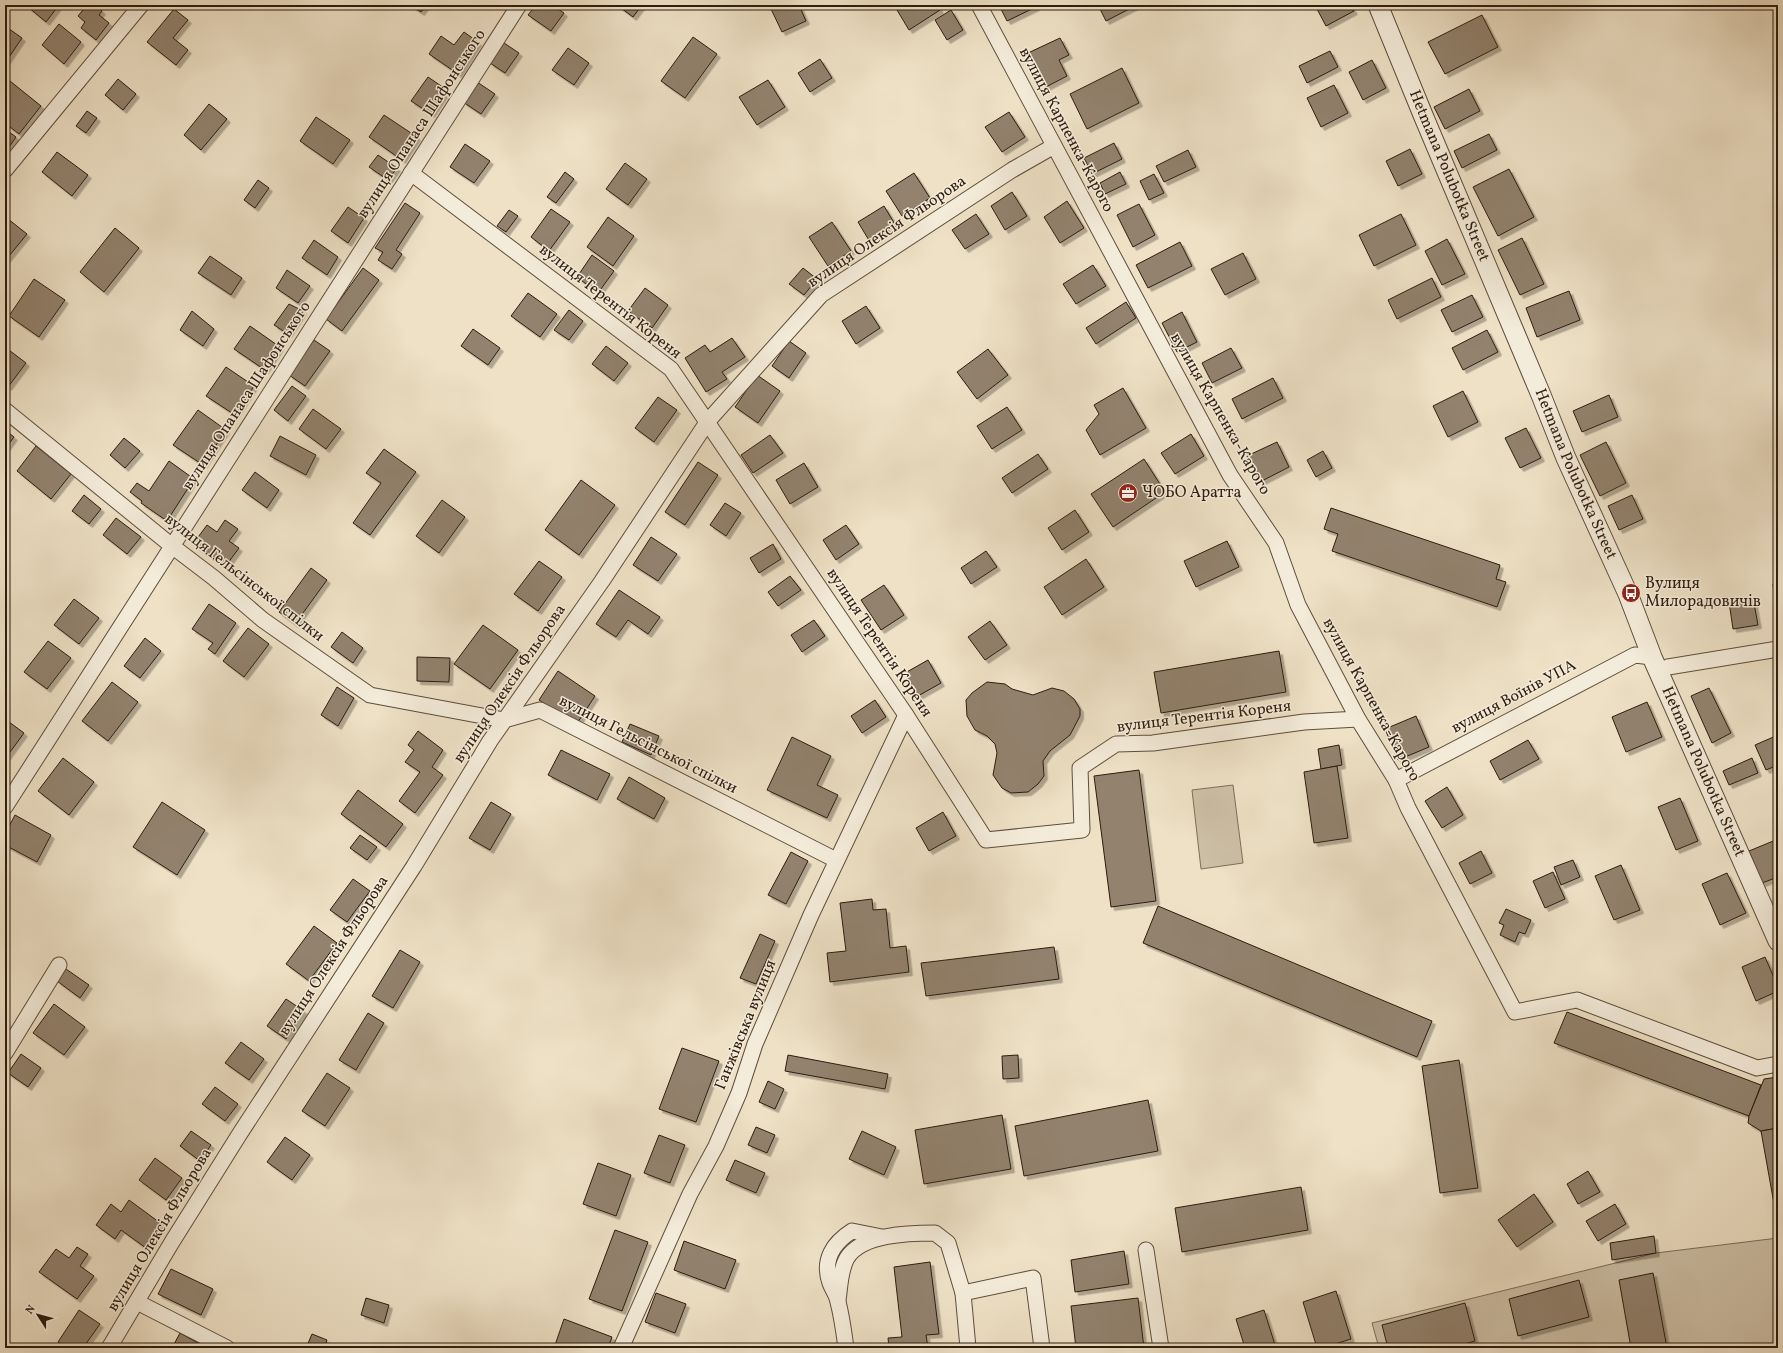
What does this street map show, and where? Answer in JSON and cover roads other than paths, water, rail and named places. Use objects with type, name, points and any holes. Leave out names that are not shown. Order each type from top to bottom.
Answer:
[{"type":"street","points":[[5,170],[141,5]]},
{"type":"street","name":"вулиця Опанаса Шафонського","points":[[5,807],[520,5]]},
{"type":"street","name":"вулиця Карпенка-Карого","points":[[979,5],[1230,475],[1276,543],[1298,606],[1358,719],[1396,780],[1408,808],[1515,1012],[1577,1000],[1757,1068],[1778,1064]]},
{"type":"street","name":"Hetmana Polubotka Street","points":[[1378,5],[1542,395],[1566,458],[1628,594],[1655,664],[1778,941]]},
{"type":"street","name":"вулиця Олексія Фльорова","points":[[109,1348],[239,1135],[414,866],[504,720],[602,581],[708,421],[821,295],[1012,170],[1054,146]]},
{"type":"street","name":"вулиця Терентія Кореня","points":[[411,173],[671,369],[708,421],[906,715],[986,840],[1082,830],[1080,768],[1116,744],[1153,742],[1304,722],[1358,719]]},
{"type":"street","name":"вулиця Гельсінської спілки","points":[[5,410],[172,546],[214,578],[263,620],[370,694],[504,720],[540,710],[836,860]]},
{"type":"street","name":"вулиця Воїнів УПА","points":[[1396,780],[1635,655],[1655,664],[1668,667],[1778,649]]},
{"type":"street","name":"Ганжівська вулиця","points":[[621,1348],[690,1194],[716,1146],[739,1093],[755,1044],[836,860],[906,715]]},
{"type":"street","points":[[5,1053],[59,965]]},
{"type":"street","points":[[846,1348],[838,1300],[842,1274],[847,1259],[858,1247],[882,1237],[935,1233],[948,1243],[963,1293],[968,1348]]},
{"type":"street","points":[[1146,1250],[1161,1348]]},
{"type":"street","points":[[963,1293],[1033,1278],[1042,1348]]},
{"type":"street","points":[[137,1302],[227,1348]]},
{"type":"place","name":"ЧОБО Аратта","points":[[1128,493]]},
{"type":"place","name":"Вулиця Милорадовичів","points":[[1631,593]]}]
